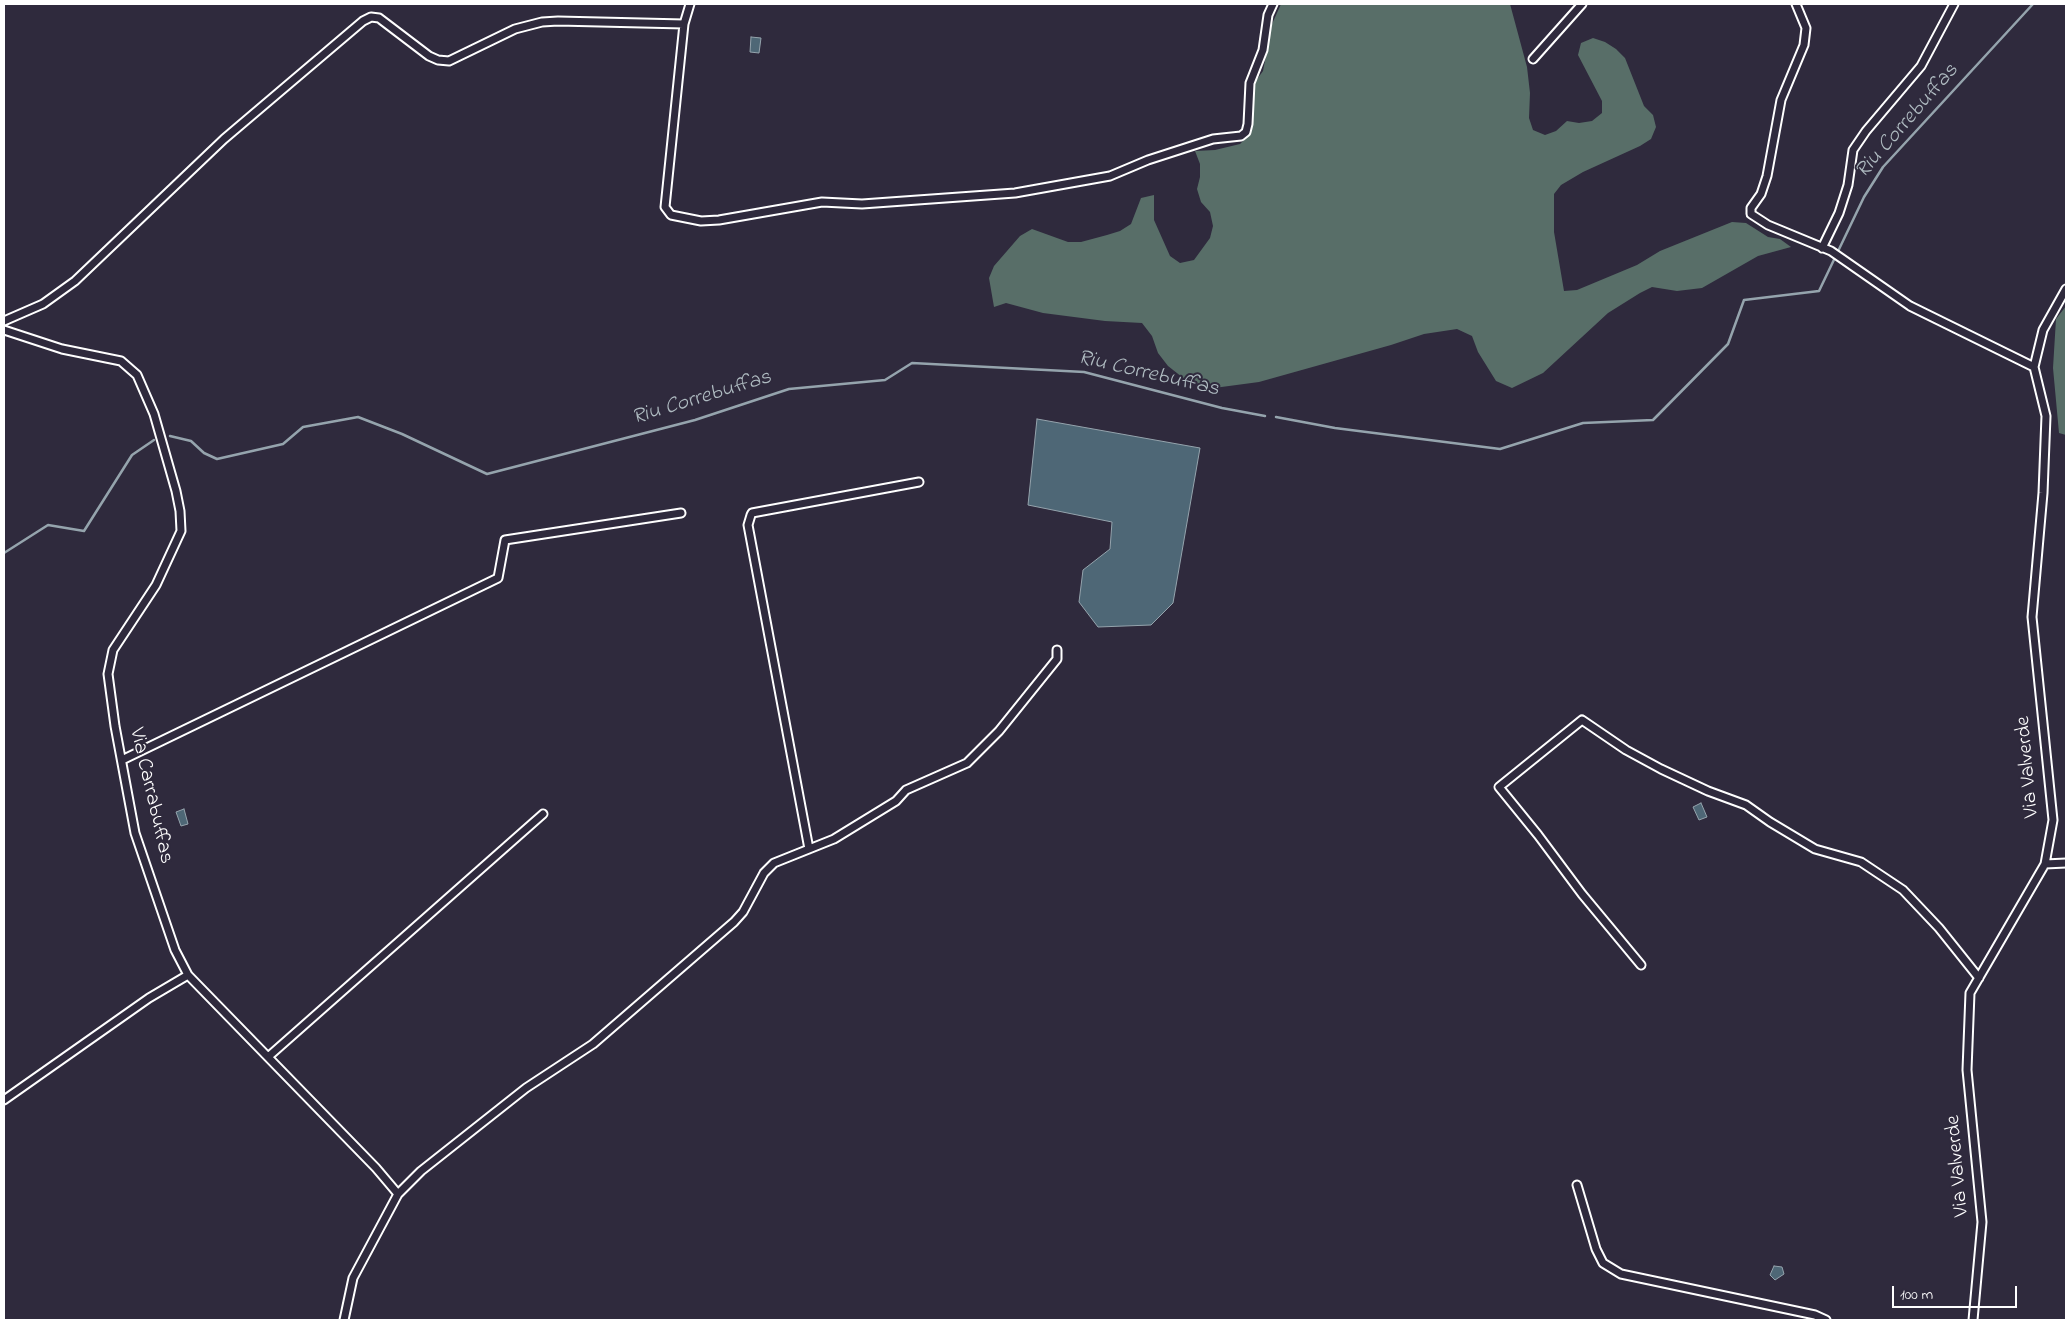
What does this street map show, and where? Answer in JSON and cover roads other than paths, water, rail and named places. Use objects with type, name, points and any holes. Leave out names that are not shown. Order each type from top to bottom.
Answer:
[{"type":"street","points":[[690,4],[684,24],[665,207],[671,215],[701,221],[719,220],[822,202],[862,204],[1015,193],[1110,176],[1148,160],[1213,139],[1240,136],[1246,132],[1250,83],[1263,50],[1268,16],[1274,4]]},
{"type":"street","points":[[1533,59],[1582,4]]},
{"type":"street","points":[[1796,4],[1806,28],[1804,46],[1782,100],[1767,176],[1761,194],[1751,208],[1750,214],[1768,225],[1831,251],[1910,306],[2034,367]]},
{"type":"street","points":[[1822,248],[1839,214],[1848,185],[1853,150],[1866,131],[1921,66],[1954,4]]},
{"type":"street","points":[[4,322],[43,304],[76,281],[224,139],[363,20],[371,17],[379,18],[429,56],[438,60],[449,61],[515,29],[542,22],[684,24]]},
{"type":"street","name":"Via Valverde","points":[[1973,1320],[1982,1222],[1967,1070],[1970,993],[2045,864],[2053,820],[2032,617],[2043,493],[2046,416],[2034,367],[2043,330],[2066,289]]},
{"type":"street","name":"Via Carrabuffas","points":[[4,330],[62,349],[113,358],[127,364],[137,375],[146,393],[176,491],[181,531],[156,585],[113,650],[108,674],[135,833],[175,950],[188,975],[376,1168],[398,1194]]},
{"type":"street","points":[[809,849],[748,524],[752,513],[919,482]]},
{"type":"street","points":[[122,760],[498,578],[506,540],[681,513]]},
{"type":"street","points":[[344,1320],[353,1278],[398,1194],[421,1171],[526,1088],[593,1044],[734,922],[743,912],[764,873],[774,863],[834,839],[896,801],[906,790],[967,763],[999,731],[1057,659],[1057,650]]},
{"type":"street","points":[[1641,966],[1499,787],[1582,720],[1626,750],[1654,765],[1708,791],[1746,804],[1770,822],[1815,849],[1861,862],[1903,890],[1939,928],[1979,978]]},
{"type":"street","points":[[268,1057],[543,814]]},
{"type":"street","points":[[2045,864],[2066,863]]},
{"type":"street","points":[[4,1100],[149,998],[188,975]]},
{"type":"street","points":[[1577,1185],[1596,1249],[1603,1264],[1621,1274],[1815,1315],[1826,1320]]},
{"type":"water","points":[[751,37],[761,38],[759,53],[750,52]]},
{"type":"water","points":[[1037,419],[1200,448],[1173,603],[1151,625],[1098,627],[1079,602],[1083,570],[1110,549],[1112,522],[1028,505]]},
{"type":"water","points":[[1701,803],[1707,817],[1699,820],[1693,807]]},
{"type":"water","points":[[184,809],[188,824],[181,826],[176,812]]},
{"type":"water","points":[[1774,1266],[1782,1267],[1784,1274],[1775,1280],[1770,1275]]},
{"type":"waterway","name":"Riu Correbuffas","points":[[1276,417],[1335,428],[1500,449],[1583,423],[1653,420],[1728,344],[1744,300],[1819,291],[1864,197],[1883,167],[2033,4]]},
{"type":"waterway","name":"Riu Correbuffas","points":[[170,436],[191,441],[204,453],[217,459],[283,444],[303,427],[358,417],[402,434],[487,474],[695,420],[789,389],[885,380],[912,363],[1084,372],[1222,408],[1265,416]]},
{"type":"waterway","name":"Riu Correbuffas","points":[[4,553],[48,525],[84,531],[132,455],[154,440]]}]
